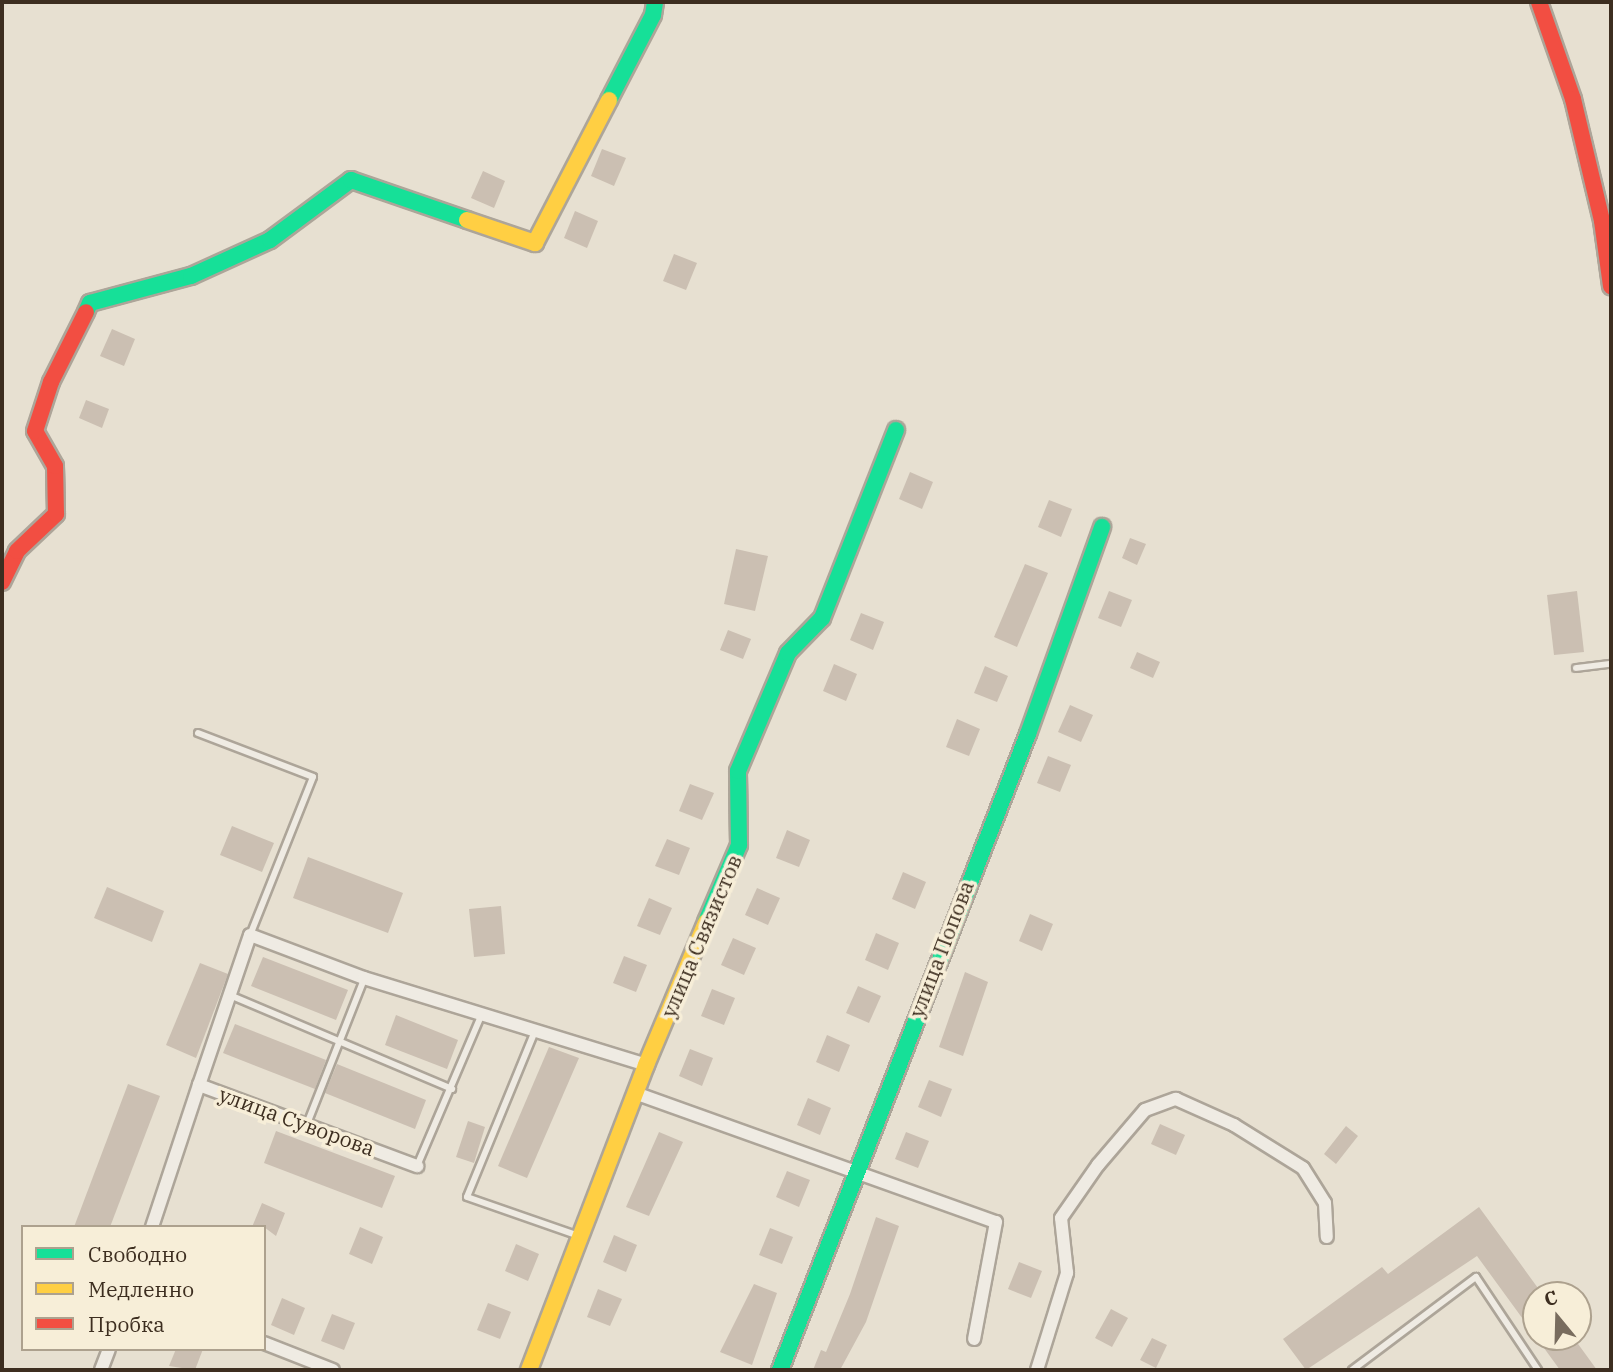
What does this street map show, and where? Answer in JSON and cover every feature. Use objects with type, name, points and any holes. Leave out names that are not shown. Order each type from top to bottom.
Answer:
[{"type":"street","points":[[2,582],[17,551],[56,514],[55,466],[35,431],[51,382],[90,303],[191,276],[270,240],[351,180],[534,243],[653,15],[655,2]]},
{"type":"street","points":[[1539,2],[1573,99],[1611,286]]},
{"type":"street","name":"улица Связистов","points":[[529,1370],[646,1065],[740,845],[738,771],[788,653],[822,618],[896,430]]},
{"type":"street","name":"улица Попова","points":[[780,1370],[855,1171],[1028,734],[1102,527]]},
{"type":"street","points":[[199,1085],[232,996],[250,935],[365,978],[646,1065]]},
{"type":"street","name":"улица Суворова","points":[[153,1225],[199,1085],[418,1166]]},
{"type":"street","points":[[635,1093],[996,1222],[974,1339]]},
{"type":"street","points":[[1037,1370],[1067,1272],[1061,1218],[1098,1165],[1145,1110],[1176,1100],[1234,1125],[1303,1168],[1325,1203],[1327,1237]]},
{"type":"street","points":[[266,1344],[333,1370]]},
{"type":"street","points":[[101,1370],[108,1351]]},
{"type":"lane","points":[[1576,668],[1611,664]]},
{"type":"lane","points":[[198,733],[313,777],[250,935]]},
{"type":"lane","points":[[307,1124],[365,978]]},
{"type":"lane","points":[[232,996],[452,1089]]},
{"type":"lane","points":[[418,1166],[481,1016]]},
{"type":"lane","points":[[535,1031],[467,1197],[580,1237]]},
{"type":"lane","points":[[1352,1370],[1476,1277],[1538,1370]]},
{"type":"building","points":[[602,149],[626,158],[614,186],[591,176]]},
{"type":"building","points":[[483,171],[505,181],[494,208],[471,198]]},
{"type":"building","points":[[575,211],[598,221],[587,248],[564,238]]},
{"type":"building","points":[[674,254],[697,263],[686,290],[663,281]]},
{"type":"building","points":[[112,329],[135,339],[124,366],[100,356]]},
{"type":"building","points":[[86,400],[109,409],[102,428],[79,418]]},
{"type":"building","points":[[910,472],[933,482],[922,509],[899,499]]},
{"type":"building","points":[[1049,500],[1072,509],[1061,537],[1038,527]]},
{"type":"building","points":[[1130,538],[1146,544],[1137,565],[1122,558]]},
{"type":"building","points":[[736,549],[768,556],[755,611],[724,604]]},
{"type":"building","points":[[1025,564],[1048,573],[1017,647],[994,637]]},
{"type":"building","points":[[1109,591],[1132,600],[1121,627],[1098,618]]},
{"type":"building","points":[[1577,591],[1584,652],[1554,655],[1547,595]]},
{"type":"building","points":[[861,613],[884,622],[873,650],[850,640]]},
{"type":"building","points":[[728,630],[751,639],[743,659],[720,650]]},
{"type":"building","points":[[1137,652],[1160,662],[1153,678],[1130,668]]},
{"type":"building","points":[[834,664],[857,674],[846,701],[823,691]]},
{"type":"building","points":[[985,666],[1008,676],[997,702],[974,693]]},
{"type":"building","points":[[1070,705],[1093,715],[1081,742],[1058,732]]},
{"type":"building","points":[[957,719],[980,729],[969,756],[946,747]]},
{"type":"building","points":[[1048,756],[1071,765],[1060,792],[1037,783]]},
{"type":"building","points":[[690,784],[714,793],[702,820],[679,811]]},
{"type":"building","points":[[232,826],[274,843],[262,872],[220,855]]},
{"type":"building","points":[[787,830],[810,840],[799,867],[776,858]]},
{"type":"building","points":[[667,839],[690,848],[679,875],[655,866]]},
{"type":"building","points":[[308,857],[403,893],[388,933],[293,898]]},
{"type":"building","points":[[903,872],[926,882],[915,909],[892,899]]},
{"type":"building","points":[[107,887],[164,911],[152,942],[94,918]]},
{"type":"building","points":[[757,888],[780,898],[768,925],[745,915]]},
{"type":"building","points":[[649,898],[672,908],[660,935],[637,926]]},
{"type":"building","points":[[501,906],[505,954],[474,957],[469,909]]},
{"type":"building","points":[[1030,914],[1053,924],[1042,951],[1019,941]]},
{"type":"building","points":[[876,933],[899,943],[888,970],[865,960]]},
{"type":"building","points":[[733,938],[756,948],[744,975],[721,965]]},
{"type":"building","points":[[624,956],[647,965],[636,992],[613,983]]},
{"type":"building","points":[[263,957],[348,990],[336,1020],[251,986]]},
{"type":"building","points":[[200,963],[228,974],[196,1058],[166,1045]]},
{"type":"building","points":[[965,972],[988,982],[963,1056],[939,1047]]},
{"type":"building","points":[[858,986],[881,996],[869,1023],[846,1013]]},
{"type":"building","points":[[712,989],[735,998],[724,1025],[701,1016]]},
{"type":"building","points":[[396,1015],[458,1040],[447,1069],[385,1045]]},
{"type":"building","points":[[235,1024],[326,1060],[315,1089],[223,1053]]},
{"type":"building","points":[[827,1035],[850,1045],[839,1072],[816,1062]]},
{"type":"building","points":[[549,1047],[579,1058],[527,1178],[498,1166]]},
{"type":"building","points":[[690,1049],[713,1058],[702,1086],[679,1076]]},
{"type":"building","points":[[337,1064],[426,1100],[415,1129],[325,1093]]},
{"type":"building","points":[[929,1080],[952,1089],[941,1117],[918,1107]]},
{"type":"building","points":[[128,1084],[160,1096],[111,1225],[75,1225]]},
{"type":"building","points":[[808,1098],[831,1108],[820,1135],[797,1125]]},
{"type":"building","points":[[468,1121],[485,1127],[474,1163],[456,1157]]},
{"type":"building","points":[[1160,1124],[1185,1135],[1176,1155],[1151,1144]]},
{"type":"building","points":[[1346,1126],[1358,1136],[1336,1164],[1324,1154]]},
{"type":"building","points":[[276,1131],[395,1176],[382,1208],[264,1163]]},
{"type":"building","points":[[659,1132],[683,1142],[649,1216],[626,1207]]},
{"type":"building","points":[[906,1132],[929,1141],[918,1168],[895,1159]]},
{"type":"building","points":[[787,1171],[810,1180],[799,1207],[776,1197]]},
{"type":"building","points":[[262,1203],[285,1213],[276,1236],[266,1228],[266,1225],[253,1225]]},
{"type":"building","points":[[1479,1207],[1533,1281],[1522,1281],[1522,1318],[1477,1256],[1306,1370],[1283,1339],[1382,1267],[1388,1274]]},
{"type":"building","points":[[876,1217],[899,1226],[866,1322],[840,1370],[813,1370],[821,1350],[826,1352],[850,1294]]},
{"type":"building","points":[[360,1227],[383,1237],[372,1264],[349,1254]]},
{"type":"building","points":[[770,1228],[793,1237],[782,1264],[759,1255]]},
{"type":"building","points":[[614,1235],[637,1245],[626,1272],[603,1262]]},
{"type":"building","points":[[516,1244],[539,1254],[528,1281],[505,1271]]},
{"type":"building","points":[[1019,1262],[1042,1271],[1031,1298],[1008,1289]]},
{"type":"building","points":[[754,1284],[777,1293],[752,1365],[720,1352]]},
{"type":"building","points":[[598,1289],[622,1299],[610,1326],[587,1317]]},
{"type":"building","points":[[282,1298],[305,1308],[294,1335],[271,1325]]},
{"type":"building","points":[[488,1303],[511,1312],[500,1339],[477,1330]]},
{"type":"building","points":[[1111,1309],[1128,1318],[1112,1347],[1095,1338]]},
{"type":"building","points":[[332,1314],[355,1323],[344,1350],[321,1341]]},
{"type":"building","points":[[1152,1338],[1167,1345],[1156,1368],[1140,1360]]},
{"type":"building","points":[[175,1351],[202,1351],[195,1370],[169,1366]]},
{"type":"building","points":[[1546,1351],[1583,1351],[1597,1370],[1560,1370]]},
{"type":"traffic: fast","points":[[609,100],[653,15],[655,2]]},
{"type":"traffic: fast","points":[[86,312],[90,303],[191,276],[270,240],[351,180],[467,220]]},
{"type":"traffic: fast","points":[[706,922],[739,845],[738,771],[788,653],[822,618],[896,430]]},
{"type":"traffic: fast","points":[[780,1370],[1028,734],[1102,527]]},
{"type":"traffic: slow","points":[[467,220],[535,243],[609,100]]},
{"type":"traffic: slow","points":[[529,1370],[646,1065],[706,922]]},
{"type":"traffic: jam","points":[[1539,2],[1573,99],[1602,221],[1611,286]]},
{"type":"traffic: jam","points":[[2,582],[17,551],[56,514],[55,466],[35,431],[51,382],[86,312]]}]
